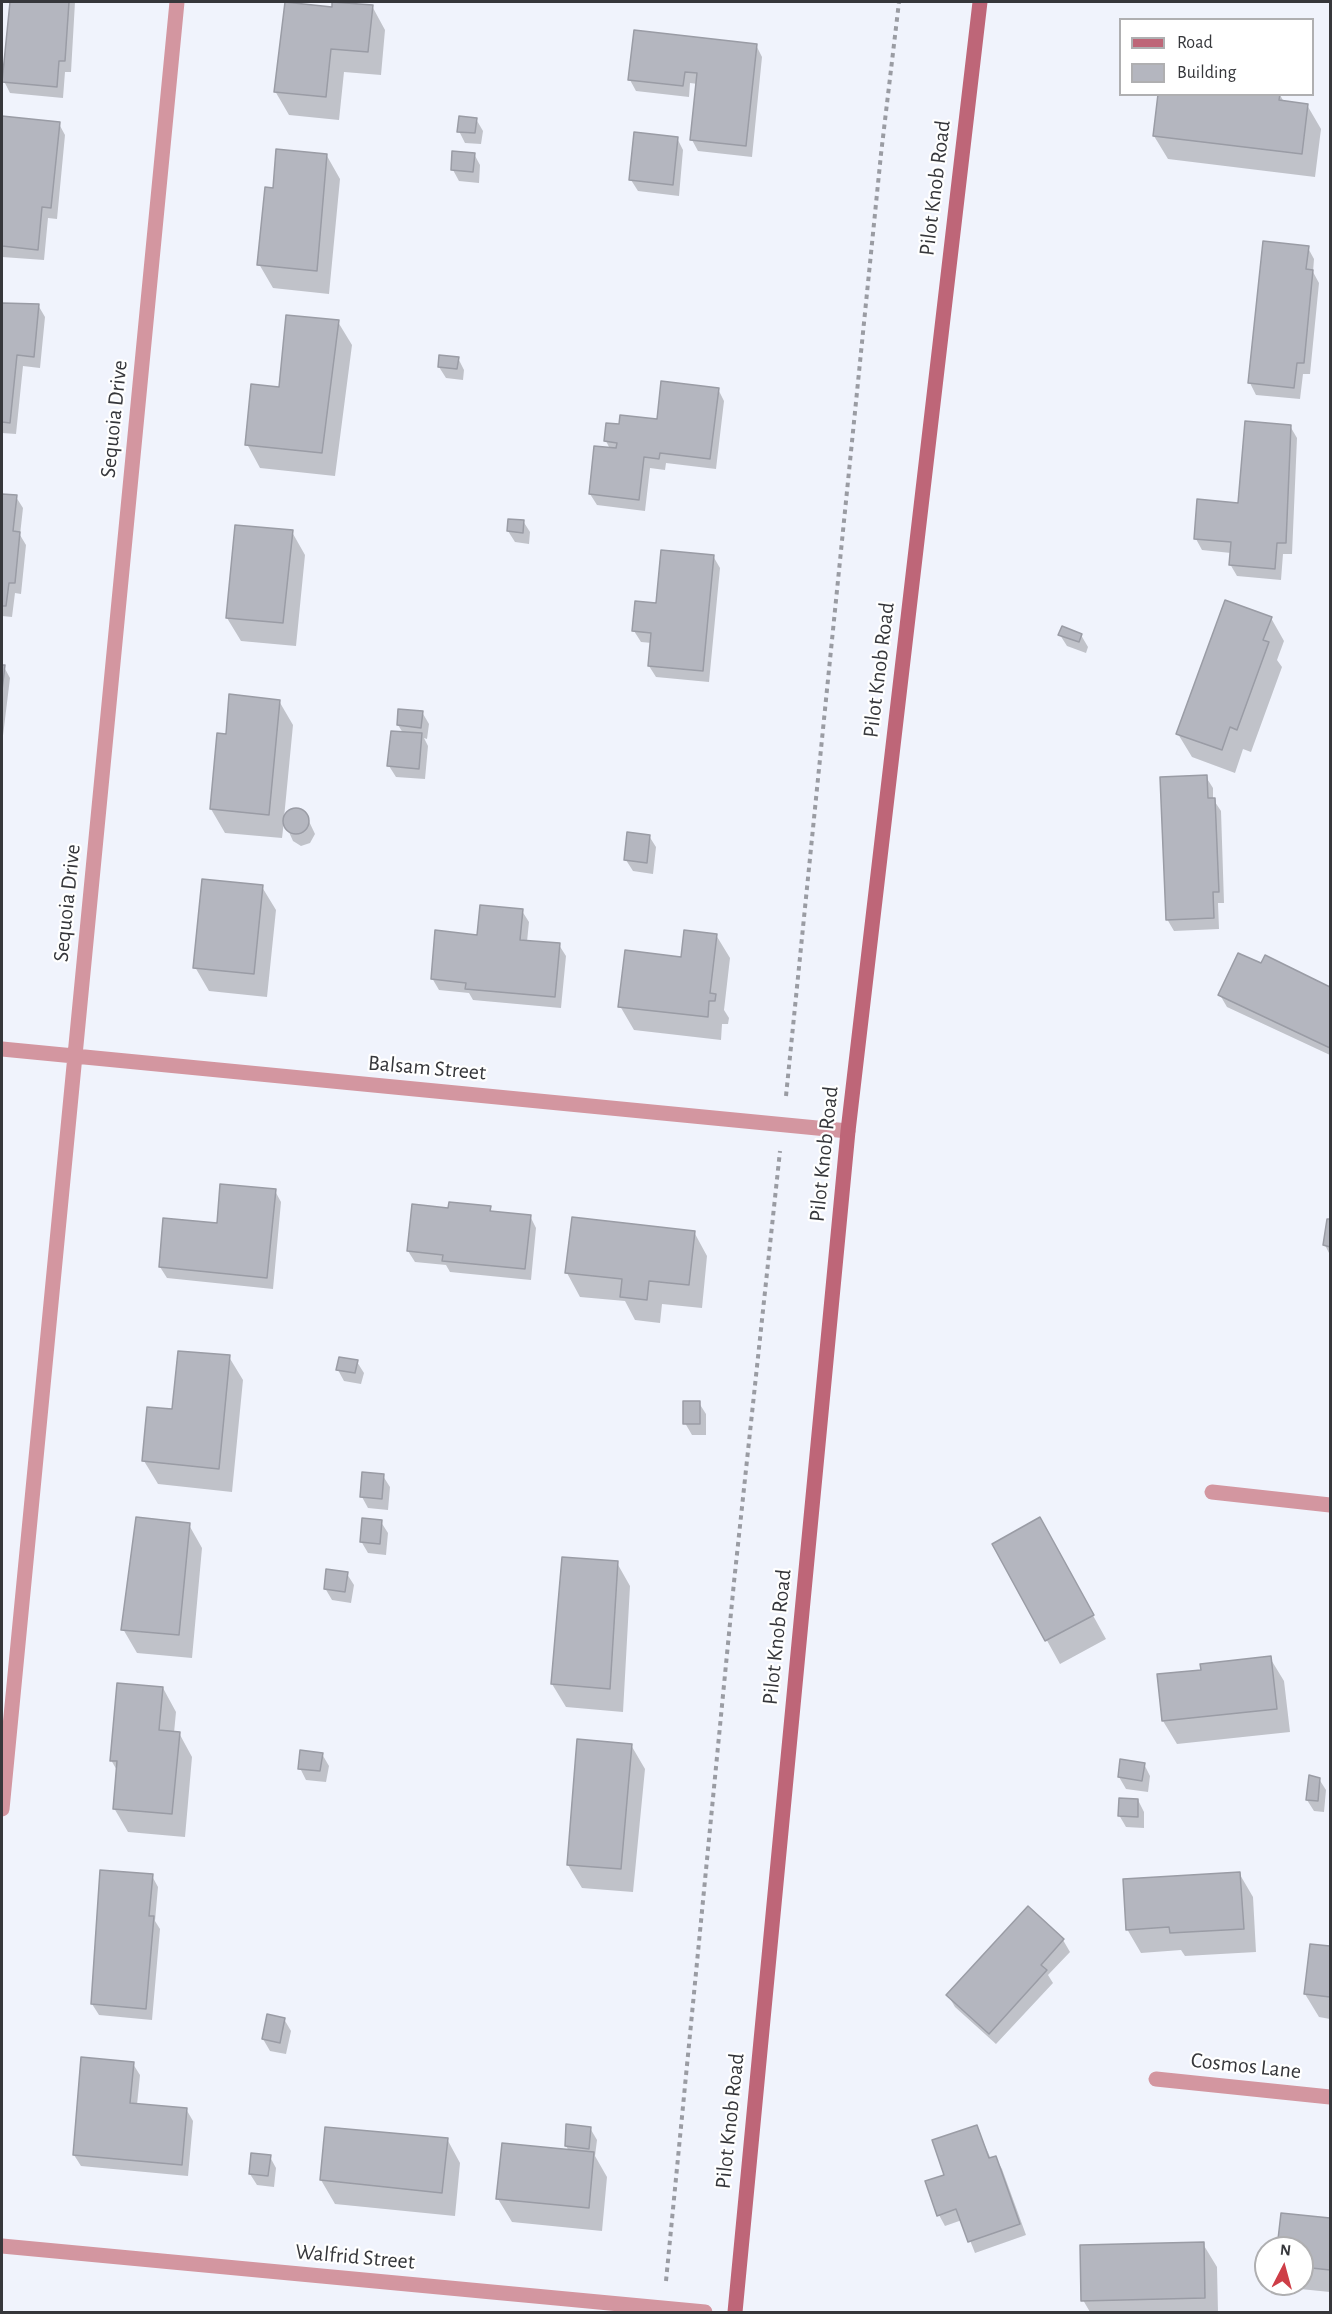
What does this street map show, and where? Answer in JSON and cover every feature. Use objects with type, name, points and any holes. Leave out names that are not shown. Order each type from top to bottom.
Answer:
[{"type":"main road","name":"Pilot Knob Road","points":[[735,2313],[848,1131],[980,2]]},
{"type":"street","name":"Sequoia Drive","points":[[2,1809],[177,2]]},
{"type":"street","name":"Balsam Street","points":[[2,1049],[848,1131]]},
{"type":"street","points":[[1212,1492],[1330,1504]]},
{"type":"street","name":"Cosmos Lane","points":[[1156,2079],[1330,2097]]},
{"type":"street","name":"Walfrid Street","points":[[2,2246],[705,2313]]},
{"type":"path","points":[[664,2309],[734,1582],[783,1124],[881,154],[899,2]]},
{"type":"building","points":[[10,2],[69,2],[65,61],[59,61],[57,87],[2,82]]},
{"type":"building","points":[[285,2],[332,7],[332,2],[373,5],[368,52],[331,49],[326,97],[274,92]]},
{"type":"building","points":[[634,30],[757,44],[746,146],[690,140],[697,73],[685,72],[683,86],[628,80]]},
{"type":"building","points":[[1158,96],[1280,96],[1279,100],[1308,104],[1302,154],[1153,136]]},
{"type":"building","points":[[2,116],[60,122],[51,208],[42,207],[38,250],[2,246]]},
{"type":"building","points":[[459,116],[477,118],[475,133],[457,132]]},
{"type":"building","points":[[634,132],[678,137],[673,185],[629,180]]},
{"type":"building","points":[[276,149],[327,154],[317,271],[257,265],[265,187],[273,188]]},
{"type":"building","points":[[452,151],[475,153],[473,172],[451,170]]},
{"type":"building","points":[[1263,241],[1309,246],[1306,269],[1313,270],[1304,363],[1297,363],[1294,388],[1248,383]]},
{"type":"building","points":[[2,303],[39,304],[34,357],[17,355],[10,423],[2,422]]},
{"type":"building","points":[[286,315],[339,320],[322,453],[245,445],[251,384],[279,387]]},
{"type":"building","points":[[439,355],[459,357],[457,369],[438,367]]},
{"type":"building","points":[[661,381],[719,388],[710,459],[660,453],[659,459],[644,457],[639,500],[589,494],[594,446],[616,448],[617,443],[604,441],[606,423],[619,424],[620,415],[657,419]]},
{"type":"building","points":[[1245,421],[1291,425],[1286,543],[1277,543],[1275,569],[1229,565],[1231,542],[1194,539],[1197,499],[1238,503]]},
{"type":"building","points":[[2,494],[17,495],[13,531],[20,532],[15,583],[9,583],[6,606],[2,606]]},
{"type":"building","points":[[508,519],[524,520],[523,533],[507,531]]},
{"type":"building","points":[[235,525],[293,530],[283,623],[226,618]]},
{"type":"building","points":[[661,550],[714,555],[703,671],[648,666],[651,633],[632,631],[635,601],[656,603]]},
{"type":"building","points":[[1225,600],[1272,617],[1263,640],[1269,642],[1237,730],[1230,727],[1222,750],[1176,734]]},
{"type":"building","points":[[1062,626],[1082,634],[1079,642],[1058,635]]},
{"type":"building","points":[[2,665],[5,665],[2,691]]},
{"type":"building","points":[[229,694],[280,700],[269,815],[210,809],[217,733],[226,734]]},
{"type":"building","points":[[398,709],[423,711],[421,728],[397,725]]},
{"type":"building","points":[[391,731],[422,733],[419,769],[387,766]]},
{"type":"building","points":[[1207,775],[1208,798],[1215,798],[1219,892],[1213,892],[1214,918],[1166,920],[1160,777]]},
{"type":"building","points":[[296,808],[305,812],[309,821],[305,830],[296,834],[287,830],[283,821],[287,812]]},
{"type":"building","points":[[627,832],[650,835],[647,863],[624,860]]},
{"type":"building","points":[[202,879],[263,885],[254,974],[193,968]]},
{"type":"building","points":[[480,905],[523,909],[520,940],[560,943],[555,997],[465,989],[466,983],[431,979],[435,930],[477,935]]},
{"type":"building","points":[[684,930],[717,934],[710,993],[716,994],[715,1001],[709,1001],[708,1017],[618,1007],[625,950],[681,957]]},
{"type":"building","points":[[1238,953],[1261,963],[1265,955],[1330,987],[1330,1048],[1218,995]]},
{"type":"building","points":[[220,1184],[276,1189],[267,1278],[159,1267],[163,1218],[217,1223]]},
{"type":"building","points":[[449,1202],[491,1206],[490,1211],[531,1215],[525,1269],[442,1261],[443,1255],[407,1251],[412,1204],[448,1208]]},
{"type":"building","points":[[572,1217],[695,1231],[689,1285],[649,1281],[647,1300],[620,1297],[622,1279],[565,1273]]},
{"type":"building","points":[[1327,1219],[1330,1219],[1330,1247],[1323,1245]]},
{"type":"building","points":[[178,1351],[230,1355],[219,1469],[142,1461],[147,1407],[172,1409]]},
{"type":"building","points":[[339,1357],[358,1360],[355,1373],[336,1370]]},
{"type":"building","points":[[683,1401],[700,1401],[700,1424],[683,1424]]},
{"type":"building","points":[[362,1472],[384,1474],[382,1499],[360,1497]]},
{"type":"building","points":[[136,1517],[190,1523],[179,1635],[121,1630]]},
{"type":"building","points":[[1040,1517],[1094,1615],[1045,1641],[992,1544]]},
{"type":"building","points":[[362,1518],[382,1520],[380,1544],[360,1542]]},
{"type":"building","points":[[562,1557],[618,1561],[610,1689],[551,1684]]},
{"type":"building","points":[[326,1569],[348,1572],[345,1592],[324,1589]]},
{"type":"building","points":[[1271,1656],[1277,1709],[1162,1721],[1157,1674],[1201,1670],[1200,1664]]},
{"type":"building","points":[[117,1683],[163,1687],[159,1730],[180,1732],[172,1814],[113,1809],[117,1761],[110,1761]]},
{"type":"building","points":[[577,1739],[632,1744],[621,1869],[567,1865]]},
{"type":"building","points":[[300,1750],[323,1753],[320,1771],[298,1769]]},
{"type":"building","points":[[1120,1759],[1145,1763],[1142,1781],[1118,1777]]},
{"type":"building","points":[[1309,1775],[1320,1778],[1318,1801],[1306,1800]]},
{"type":"building","points":[[1119,1798],[1138,1799],[1138,1817],[1118,1816]]},
{"type":"building","points":[[100,1870],[153,1874],[149,1916],[154,1916],[146,2009],[91,2004]]},
{"type":"building","points":[[1240,1872],[1244,1929],[1170,1933],[1169,1927],[1126,1930],[1123,1879]]},
{"type":"building","points":[[1028,1906],[1064,1939],[1041,1965],[1047,1970],[989,2034],[946,1995]]},
{"type":"building","points":[[1310,1944],[1330,1946],[1330,1997],[1304,1994]]},
{"type":"building","points":[[267,2014],[285,2018],[280,2043],[262,2039]]},
{"type":"building","points":[[81,2057],[134,2062],[130,2103],[187,2108],[182,2165],[73,2155]]},
{"type":"building","points":[[566,2124],[591,2127],[589,2149],[565,2146]]},
{"type":"building","points":[[977,2125],[989,2158],[996,2156],[1020,2224],[968,2242],[956,2209],[937,2216],[925,2181],[944,2175],[932,2140]]},
{"type":"building","points":[[325,2127],[448,2138],[442,2193],[320,2180]]},
{"type":"building","points":[[502,2143],[594,2152],[589,2208],[496,2199]]},
{"type":"building","points":[[251,2153],[271,2155],[268,2176],[249,2174]]},
{"type":"building","points":[[1281,2213],[1330,2218],[1330,2270],[1314,2268],[1314,2236],[1278,2236]]},
{"type":"building","points":[[1204,2242],[1205,2298],[1081,2301],[1080,2245]]}]
